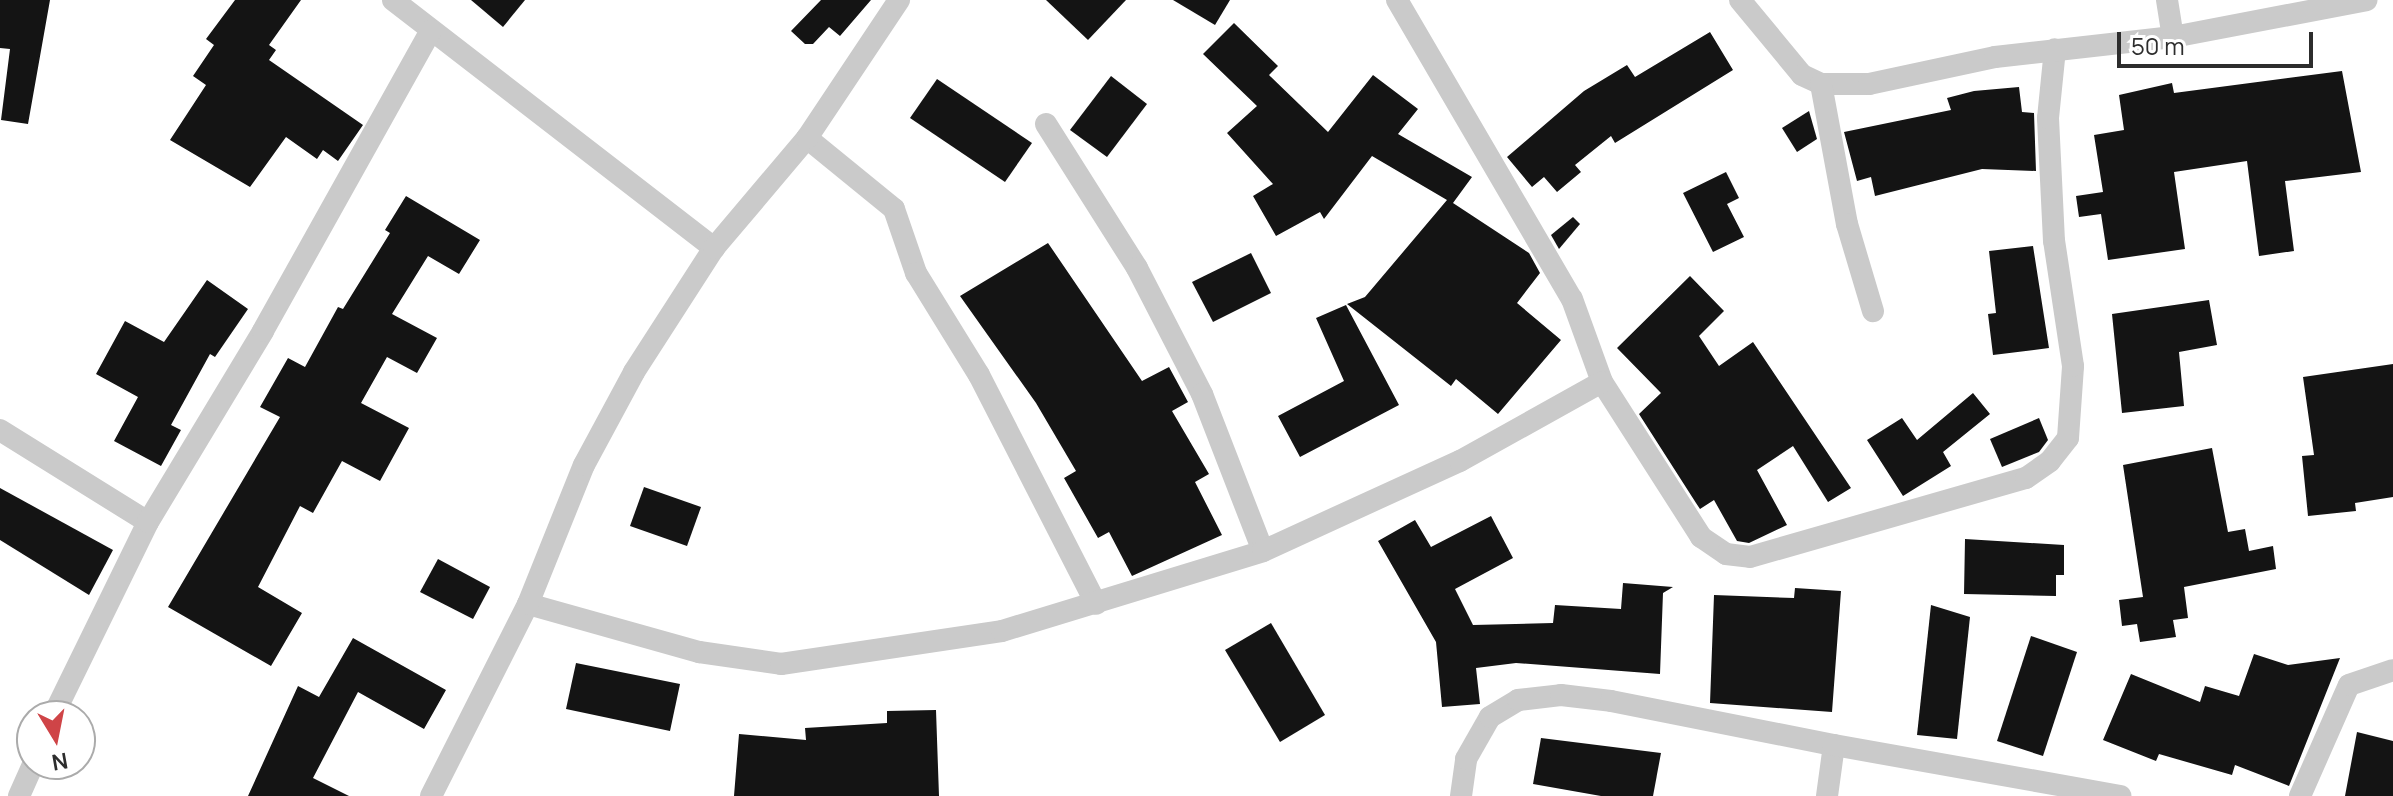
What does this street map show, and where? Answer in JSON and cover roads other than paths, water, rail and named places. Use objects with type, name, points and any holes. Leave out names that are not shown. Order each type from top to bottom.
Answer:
[{"type":"street","points":[[393,0],[714,248]]},
{"type":"street","points":[[431,796],[528,604],[591,452],[634,372],[714,248],[807,138],[899,0]]},
{"type":"street","points":[[1740,0],[1802,75],[1821,84],[1869,84],[2055,49],[2173,37],[2354,1]]},
{"type":"street","points":[[2167,0],[2173,37]]},
{"type":"street","points":[[1399,1],[1572,299],[1602,382],[1701,537],[1726,554],[1750,557],[2026,478],[2050,461],[2068,438],[2073,366],[2054,241],[2048,118],[2055,49]]},
{"type":"street","points":[[61,700],[148,522],[263,331],[431,31]]},
{"type":"street","points":[[1821,84],[1847,224],[1873,311]]},
{"type":"street","points":[[1046,124],[1137,268],[1202,394],[1263,551]]},
{"type":"street","points":[[807,138],[894,209],[916,273],[979,375],[1096,604]]},
{"type":"street","points":[[528,604],[699,652],[781,664],[987,633],[1096,604],[1263,551],[1460,461],[1602,382]]},
{"type":"street","points":[[0,430],[148,522]]},
{"type":"street","points":[[2300,796],[2349,685],[2393,670]]},
{"type":"street","points":[[1461,796],[1466,759],[1490,717],[1518,700],[1561,695],[1611,701],[2120,796]]},
{"type":"street","points":[[1827,796],[1834,745]]}]
